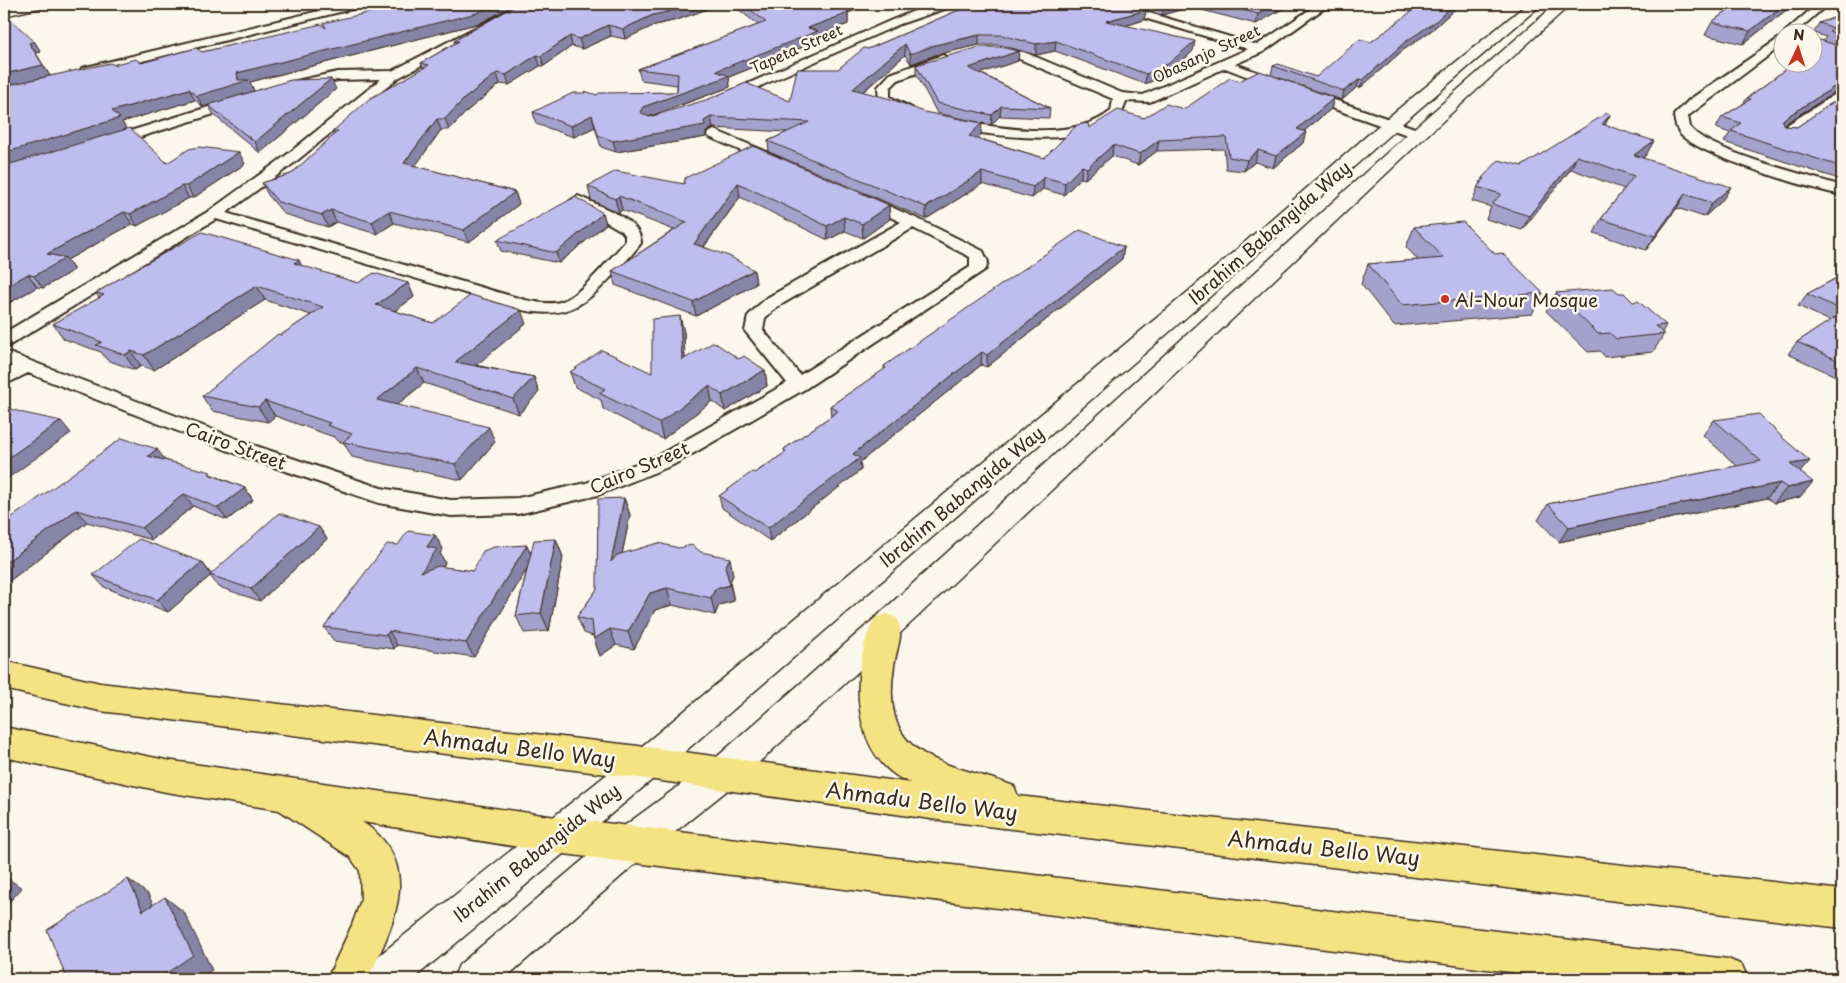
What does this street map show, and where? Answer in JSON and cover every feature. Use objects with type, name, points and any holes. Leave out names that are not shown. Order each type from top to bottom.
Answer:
[{"type":"main road","points":[[4,5],[9,4]]},
{"type":"main road","points":[[4,12],[38,4]]},
{"type":"main road","name":"Ibrahim Babangida Way","points":[[381,979],[647,763],[1196,296],[1391,124],[1534,4]]},
{"type":"main road","name":"Ibrahim Babangida Way","points":[[473,979],[629,845],[722,774],[886,627],[1418,134],[1564,4]]},
{"type":"main road","points":[[886,627],[875,673],[873,697],[876,720],[888,743],[912,767],[1052,816]]},
{"type":"main road","name":"Ahmadu Bello Way","points":[[4,676],[100,697],[647,763],[1052,816],[1662,885],[1842,909]]},
{"type":"main road","points":[[4,742],[166,776],[556,835],[1728,979]]},
{"type":"main road","points":[[284,793],[362,844],[379,866],[380,900],[369,933],[347,979]]},
{"type":"street","points":[[77,74],[360,4]]},
{"type":"street","points":[[4,340],[214,214],[288,160],[394,75],[530,4]]},
{"type":"street","name":"Tapeta Street","points":[[713,102],[896,22],[923,12],[954,4]]},
{"type":"street","points":[[1108,4],[1259,49]]},
{"type":"street","name":"Obasanjo Street","points":[[979,51],[1020,56],[1120,97],[1145,99],[1259,49],[1325,4]]},
{"type":"street","points":[[1802,22],[1823,4]]},
{"type":"street","points":[[1774,45],[1694,103],[1681,115],[1682,124],[1687,132],[1698,140],[1722,152],[1842,191]]},
{"type":"street","points":[[1824,48],[1842,54]]},
{"type":"street","points":[[922,116],[906,111],[884,99],[884,87],[894,77],[958,54]]},
{"type":"street","points":[[1224,64],[1418,134]]},
{"type":"street","points":[[282,89],[338,76],[394,75]]},
{"type":"street","points":[[1784,133],[1842,94]]},
{"type":"street","points":[[97,146],[255,97]]},
{"type":"street","points":[[939,121],[972,128],[1040,133],[1078,130],[1097,126],[1108,120],[1117,112],[1120,97]]},
{"type":"street","points":[[714,134],[786,165]]},
{"type":"street","name":"Cairo Street","points":[[4,357],[249,451],[379,495],[451,508],[518,506],[590,490],[666,460],[798,385],[978,269],[980,262],[977,254],[914,222],[850,193]]},
{"type":"street","points":[[214,214],[522,305],[554,308],[567,306],[581,297],[633,243],[633,234],[628,228],[578,201]]},
{"type":"street","points":[[798,385],[754,331],[756,316],[771,303],[914,222]]},
{"type":"street","points":[[4,379],[26,366]]},
{"type":"building","points":[[406,4],[495,4],[477,13],[237,73],[238,80],[249,80],[197,96],[189,89],[112,111],[120,118],[4,153],[4,86],[110,63],[117,66],[115,64],[136,59],[141,63],[196,48],[202,52],[321,24],[326,28],[323,23]]},
{"type":"building","points":[[518,4],[692,4],[653,15],[623,29],[608,25],[579,39],[570,36],[541,56],[537,55],[506,75],[497,73],[464,99],[445,119],[437,119],[404,163],[515,192],[464,230],[389,211],[372,222],[331,210],[322,215],[278,202],[262,183],[291,174],[338,131],[333,131],[369,99],[429,65],[421,63],[459,41],[454,41]]},
{"type":"building","points":[[743,4],[846,4],[848,13],[808,28],[818,31],[716,71],[729,76],[643,107],[640,112],[649,117],[709,99],[746,83],[790,101],[797,69],[838,69],[864,48],[868,49],[973,4],[1125,4],[1146,10],[1106,21],[1195,41],[1168,64],[1146,74],[1056,41],[1036,44],[1001,35],[979,35],[935,45],[910,54],[905,44],[853,89],[891,99],[924,112],[982,123],[969,136],[1044,158],[1077,125],[1088,123],[1089,128],[1118,110],[1144,118],[1166,104],[1184,109],[1230,78],[1239,81],[1260,71],[1334,98],[1297,129],[1306,132],[1276,156],[1258,150],[1247,160],[1229,157],[1226,137],[1159,140],[1140,154],[1113,145],[1087,168],[1082,166],[1065,183],[1044,177],[1033,187],[982,172],[926,207],[768,141],[809,122],[711,117],[704,121],[705,125],[613,141],[598,135],[592,115],[571,126],[533,112],[573,93],[585,93],[584,91],[597,95],[599,93],[677,92],[678,74],[638,69],[766,22]]},
{"type":"building","points":[[1219,4],[1276,4],[1258,14]]},
{"type":"building","points":[[1415,4],[1454,4],[1435,22],[1405,42],[1363,80],[1360,79],[1344,91],[1273,66],[1278,64],[1316,77],[1360,39],[1371,42],[1420,5]]},
{"type":"building","points":[[1736,4],[1785,4],[1750,31],[1712,22]]},
{"type":"building","points":[[1842,15],[1842,36],[1829,31],[1834,28],[1822,22]]},
{"type":"building","points":[[11,20],[34,41],[29,43],[43,65],[4,74],[4,22]]},
{"type":"building","points":[[1824,41],[1842,47],[1842,82],[1782,121],[1784,126],[1797,127],[1842,96],[1842,167],[1731,131],[1741,123],[1722,117],[1751,99],[1747,98],[1781,72],[1824,72]]},
{"type":"building","points":[[980,47],[1000,47],[1019,51],[969,68],[1050,108],[1001,106],[992,115],[937,103],[916,65]]},
{"type":"building","points":[[331,79],[255,142],[208,105],[291,80]]},
{"type":"building","points":[[1607,113],[1610,115],[1602,124],[1654,141],[1634,155],[1731,187],[1712,203],[1685,194],[1655,236],[1601,219],[1634,176],[1577,156],[1529,216],[1492,204],[1501,194],[1477,187],[1485,179],[1482,178],[1499,160],[1522,166]]},
{"type":"building","points":[[130,128],[167,163],[189,149],[199,147],[239,152],[187,186],[182,186],[130,214],[124,212],[47,254],[66,258],[34,276],[28,274],[4,288],[4,166]]},
{"type":"building","points":[[753,146],[889,205],[862,224],[844,217],[827,226],[738,183],[694,244],[729,256],[754,270],[693,302],[612,271],[687,222],[619,196],[615,199],[588,186],[616,171],[684,184],[685,178]]},
{"type":"building","points":[[575,197],[603,213],[556,253],[497,240]]},
{"type":"building","points":[[1463,222],[1495,254],[1502,253],[1543,293],[1402,305],[1368,264],[1444,258],[1414,227]]},
{"type":"building","points":[[1080,230],[1124,247],[987,355],[982,352],[853,454],[860,458],[768,528],[719,496],[752,472],[755,473],[786,452],[784,449],[838,411],[830,406],[886,368],[884,366]]},
{"type":"building","points":[[202,232],[299,260],[294,263],[358,283],[374,273],[408,283],[376,305],[433,323],[471,295],[521,310],[455,362],[534,377],[513,399],[417,368],[377,400],[489,427],[455,464],[343,442],[352,434],[327,425],[330,423],[265,401],[258,407],[202,396],[278,334],[281,335],[323,307],[257,286],[144,355],[131,351],[125,355],[96,345],[102,342],[53,324],[104,295],[96,293],[125,275]]},
{"type":"building","points":[[1842,275],[1842,310],[1807,294]]},
{"type":"building","points":[[1613,288],[1619,293],[1624,293],[1633,302],[1638,301],[1666,325],[1655,326],[1664,334],[1616,339],[1610,333],[1598,334],[1556,293]]},
{"type":"building","points":[[1842,313],[1842,362],[1797,342]]},
{"type":"building","points":[[680,316],[682,360],[714,342],[739,359],[744,356],[765,370],[722,395],[709,386],[659,423],[599,393],[605,389],[570,372],[602,350],[652,373],[652,319]]},
{"type":"building","points":[[4,407],[24,413],[61,421],[4,461]]},
{"type":"building","points":[[1759,414],[1810,461],[1790,464],[1813,482],[1787,488],[1780,483],[1569,527],[1548,504],[1761,461],[1714,420]]},
{"type":"building","points":[[122,438],[157,449],[148,456],[211,472],[209,474],[245,488],[218,508],[184,494],[142,528],[76,510],[4,564],[4,523]]},
{"type":"building","points":[[624,498],[611,562],[617,555],[658,543],[679,548],[692,545],[701,552],[730,558],[725,567],[730,585],[715,589],[711,598],[667,588],[650,593],[628,632],[610,629],[594,639],[592,621],[577,617],[597,589],[598,499]]},
{"type":"building","points":[[279,513],[319,527],[251,589],[210,575]]},
{"type":"building","points":[[408,531],[435,535],[427,547],[437,549],[421,572],[438,566],[473,571],[483,551],[494,547],[527,545],[466,643],[389,631],[386,635],[324,627],[387,544],[398,545]]},
{"type":"building","points":[[139,539],[202,562],[157,600],[93,575]]},
{"type":"building","points":[[556,539],[541,613],[516,616],[534,540]]},
{"type":"building","points":[[128,879],[143,911],[165,897],[193,955],[158,979],[67,979],[47,930]]},
{"type":"place","name":"Al-Nour Mosque","points":[[1445,299]]}]
